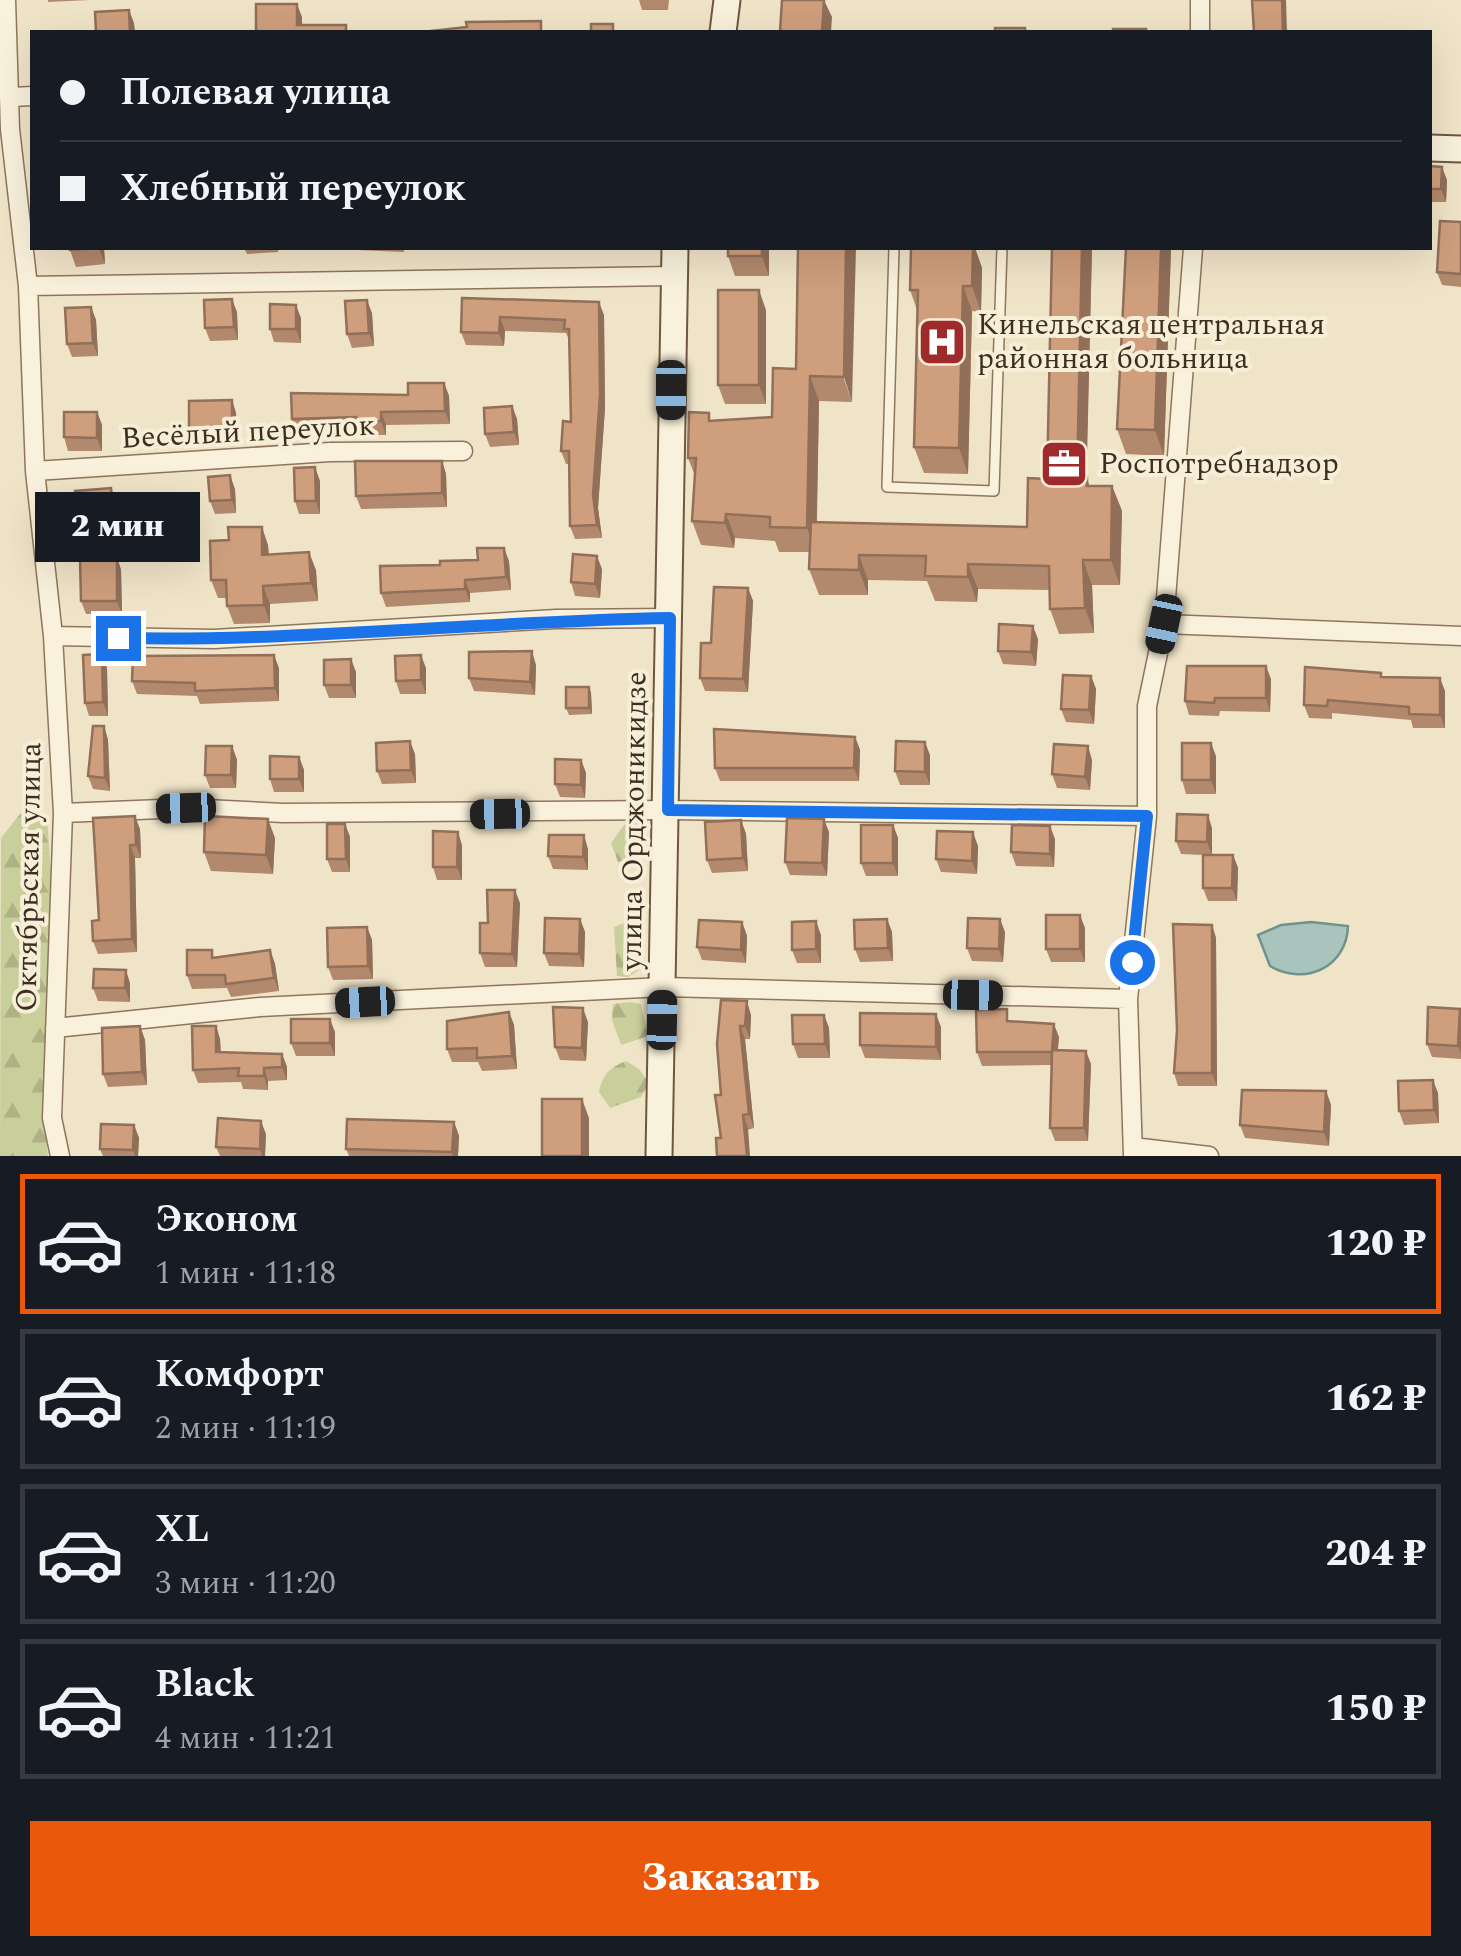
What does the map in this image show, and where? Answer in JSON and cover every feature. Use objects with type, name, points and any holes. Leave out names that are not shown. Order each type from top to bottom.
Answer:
[{"type":"street","name":"Октябрьская улица","points":[[6,0],[10,128],[28,286],[35,471],[53,636],[63,813],[52,1118],[60,1156]]},
{"type":"street","points":[[724,30],[726,0]]},
{"type":"street","points":[[1200,0],[1200,30]]},
{"type":"street","points":[[12,97],[30,96]]},
{"type":"street","points":[[1432,148],[1461,150]]},
{"type":"street","name":"улица Орджоникидзе","points":[[660,1156],[675,250]]},
{"type":"street","points":[[1193,250],[1164,624],[1147,706],[1147,816],[1128,999],[1133,1151],[1209,1156]]},
{"type":"street","points":[[28,286],[672,276]]},
{"type":"street","name":"Весёлый переулок","points":[[35,471],[330,452],[463,451]]},
{"type":"street","points":[[53,636],[214,640],[556,620],[670,618]]},
{"type":"street","points":[[1164,624],[1461,636]]},
{"type":"street","points":[[63,813],[186,808],[445,814],[668,810],[1147,816]]},
{"type":"street","points":[[55,1028],[260,1007],[662,987],[1128,999]]},
{"type":"lane","points":[[894,250],[887,487],[994,491],[1002,250]]},
{"type":"green space","points":[[27,805],[47,816],[54,919],[42,1103],[48,1156],[0,1156],[1,838]]},
{"type":"green space","points":[[640,818],[648,822],[633,859],[618,862],[611,843],[624,825]]},
{"type":"green space","points":[[627,922],[639,925],[639,970],[628,977],[617,976],[614,927]]},
{"type":"green space","points":[[613,1004],[641,1004],[648,1036],[621,1045],[612,1020]]},
{"type":"green space","points":[[626,1061],[639,1069],[649,1083],[641,1097],[610,1108],[599,1092],[601,1086],[608,1072]]},
{"type":"water","points":[[1311,922],[1348,926],[1346,940],[1332,962],[1322,969],[1297,974],[1270,966],[1258,935],[1281,925]]},
{"type":"building","points":[[782,0],[824,0],[822,30],[780,30]]},
{"type":"building","points":[[1252,0],[1282,0],[1283,30],[1254,30]]},
{"type":"building","points":[[256,4],[297,4],[297,25],[346,25],[346,30],[256,30]]},
{"type":"building","points":[[129,10],[130,30],[96,30],[95,12]]},
{"type":"building","points":[[541,21],[541,30],[440,30],[467,27],[466,22]]},
{"type":"building","points":[[591,24],[613,24],[613,30],[591,30]]},
{"type":"building","points":[[1432,166],[1442,167],[1441,189],[1432,189]]},
{"type":"building","points":[[1440,221],[1461,222],[1461,274],[1437,272]]},
{"type":"building","points":[[728,250],[762,250],[762,256],[728,256]]},
{"type":"building","points":[[798,250],[846,250],[844,377],[810,376],[807,528],[770,527],[770,517],[726,514],[725,523],[692,521],[696,458],[688,458],[689,412],[709,413],[709,421],[772,417],[773,368],[796,369]]},
{"type":"building","points":[[911,250],[973,250],[972,286],[963,286],[959,448],[914,447],[918,290],[910,290]]},
{"type":"building","points":[[1052,250],[1082,250],[1077,477],[1087,477],[1087,486],[1112,486],[1111,560],[1083,560],[1085,608],[1050,609],[1049,566],[968,564],[968,577],[925,576],[926,556],[859,555],[859,570],[809,569],[811,522],[1027,527],[1028,478],[1047,479]]},
{"type":"building","points":[[1126,250],[1161,250],[1155,430],[1117,429]]},
{"type":"building","points":[[718,290],[759,290],[759,385],[718,385]]},
{"type":"building","points":[[462,298],[599,302],[600,395],[593,495],[597,525],[570,526],[569,451],[561,451],[563,421],[571,422],[569,329],[564,329],[565,320],[500,317],[499,333],[461,332]]},
{"type":"building","points":[[232,299],[234,327],[205,328],[204,300]]},
{"type":"building","points":[[367,300],[369,333],[347,334],[345,301]]},
{"type":"building","points":[[270,304],[296,305],[296,329],[270,329]]},
{"type":"building","points":[[91,307],[93,343],[67,344],[65,308]]},
{"type":"building","points":[[408,383],[444,383],[445,411],[381,412],[381,421],[356,422],[356,417],[292,419],[291,393],[408,395]]},
{"type":"building","points":[[232,400],[232,432],[189,432],[189,401]]},
{"type":"building","points":[[512,406],[514,432],[485,434],[484,408]]},
{"type":"building","points":[[64,412],[97,412],[97,438],[64,437]]},
{"type":"building","points":[[355,461],[442,461],[442,493],[356,496]]},
{"type":"building","points":[[315,467],[316,501],[295,501],[294,468]]},
{"type":"building","points":[[230,475],[232,500],[210,501],[208,477]]},
{"type":"building","points":[[111,488],[114,526],[77,528],[75,491]]},
{"type":"building","points":[[228,527],[262,527],[262,555],[309,552],[311,583],[263,586],[264,605],[227,606],[226,580],[211,580],[210,541],[229,540]]},
{"type":"building","points":[[477,548],[504,548],[506,577],[465,580],[465,589],[381,593],[380,566],[478,560]]},
{"type":"building","points":[[573,554],[597,556],[595,584],[571,582]]},
{"type":"building","points":[[117,557],[117,601],[81,601],[80,558]]},
{"type":"building","points":[[714,587],[748,588],[743,679],[700,678],[701,643],[711,643]]},
{"type":"building","points":[[999,624],[1033,626],[1031,652],[998,651]]},
{"type":"building","points":[[532,651],[530,682],[469,678],[469,652]]},
{"type":"building","points":[[102,654],[103,702],[85,703],[83,655]]},
{"type":"building","points":[[274,655],[275,688],[195,691],[195,683],[132,681],[133,656]]},
{"type":"building","points":[[421,655],[421,680],[396,681],[395,656]]},
{"type":"building","points":[[351,659],[351,685],[324,685],[324,660]]},
{"type":"building","points":[[1187,666],[1266,666],[1266,698],[1215,698],[1214,703],[1185,701]]},
{"type":"building","points":[[1305,667],[1381,673],[1381,677],[1440,678],[1440,715],[1409,714],[1409,707],[1328,700],[1327,706],[1304,705]]},
{"type":"building","points":[[1063,675],[1091,676],[1089,710],[1061,709]]},
{"type":"building","points":[[566,687],[589,687],[589,708],[566,708]]},
{"type":"building","points":[[93,726],[104,726],[105,778],[88,776]]},
{"type":"building","points":[[714,729],[855,737],[854,768],[715,768]]},
{"type":"building","points":[[410,741],[411,770],[377,771],[376,743]]},
{"type":"building","points":[[896,741],[925,742],[925,772],[895,771]]},
{"type":"building","points":[[1182,743],[1211,743],[1211,780],[1182,780]]},
{"type":"building","points":[[1054,744],[1088,746],[1085,777],[1052,774]]},
{"type":"building","points":[[206,746],[232,746],[231,775],[205,775]]},
{"type":"building","points":[[270,756],[299,757],[299,779],[270,779]]},
{"type":"building","points":[[555,759],[581,760],[581,785],[555,784]]},
{"type":"building","points":[[1177,814],[1208,815],[1207,842],[1176,841]]},
{"type":"building","points":[[135,816],[136,845],[130,845],[132,939],[93,941],[92,921],[99,920],[93,818]]},
{"type":"building","points":[[205,816],[268,819],[266,855],[204,852]]},
{"type":"building","points":[[787,818],[824,819],[822,863],[785,862]]},
{"type":"building","points":[[741,820],[743,858],[707,860],[705,822]]},
{"type":"building","points":[[327,824],[345,824],[346,859],[327,859]]},
{"type":"building","points":[[861,825],[893,825],[893,863],[861,863]]},
{"type":"building","points":[[1012,825],[1050,826],[1050,854],[1011,852]]},
{"type":"building","points":[[433,831],[458,832],[457,867],[433,867]]},
{"type":"building","points":[[937,831],[973,832],[972,861],[936,859]]},
{"type":"building","points":[[549,835],[584,835],[583,857],[548,856]]},
{"type":"building","points":[[1203,855],[1233,855],[1232,888],[1203,888]]},
{"type":"building","points":[[487,890],[515,890],[512,954],[480,953],[480,923],[488,923]]},
{"type":"building","points":[[1046,915],[1080,915],[1080,949],[1046,949]]},
{"type":"building","points":[[545,918],[580,919],[579,954],[544,953]]},
{"type":"building","points":[[968,918],[1000,919],[999,949],[967,948]]},
{"type":"building","points":[[887,919],[888,948],[855,949],[854,920]]},
{"type":"building","points":[[699,920],[742,922],[741,950],[697,947]]},
{"type":"building","points":[[816,921],[816,949],[792,950],[792,922]]},
{"type":"building","points":[[1173,924],[1212,925],[1212,1073],[1174,1073],[1177,1030]]},
{"type":"building","points":[[367,927],[368,966],[328,967],[327,928]]},
{"type":"building","points":[[187,950],[212,950],[212,958],[270,950],[274,978],[226,984],[225,975],[187,975]]},
{"type":"building","points":[[94,969],[126,970],[125,988],[93,988]]},
{"type":"building","points":[[721,1000],[747,1001],[745,1026],[740,1026],[749,1114],[743,1115],[747,1156],[717,1156],[716,1138],[721,1138],[715,1095],[721,1095],[717,1044]]},
{"type":"building","points":[[553,1007],[583,1008],[582,1048],[555,1047]]},
{"type":"building","points":[[1428,1007],[1460,1009],[1458,1046],[1427,1044]]},
{"type":"building","points":[[1007,1009],[1007,1021],[1054,1024],[1052,1050],[1086,1051],[1084,1128],[1050,1128],[1052,1052],[977,1052],[976,1010]]},
{"type":"building","points":[[509,1012],[512,1056],[477,1058],[477,1048],[447,1049],[447,1021]]},
{"type":"building","points":[[860,1013],[936,1014],[936,1047],[860,1045]]},
{"type":"building","points":[[792,1015],[824,1015],[825,1044],[793,1044]]},
{"type":"building","points":[[291,1019],[330,1019],[330,1043],[291,1043]]},
{"type":"building","points":[[140,1026],[142,1072],[103,1074],[102,1028]]},
{"type":"building","points":[[192,1026],[216,1026],[216,1052],[282,1054],[282,1067],[264,1068],[264,1076],[238,1076],[239,1068],[193,1070]]},
{"type":"building","points":[[1433,1080],[1434,1110],[1399,1111],[1398,1081]]},
{"type":"building","points":[[1242,1090],[1326,1091],[1324,1132],[1240,1125]]},
{"type":"building","points":[[542,1099],[582,1099],[582,1156],[542,1156]]},
{"type":"building","points":[[218,1118],[261,1121],[260,1149],[216,1147]]},
{"type":"building","points":[[347,1119],[454,1122],[452,1152],[346,1149]]},
{"type":"building","points":[[101,1124],[134,1125],[133,1150],[100,1149]]},
{"type":"place","name":"Кинельская центральная районная больница","points":[[942,342]]},
{"type":"place","name":"Роспотребнадзор","points":[[1064,464]]},
{"type":"route","points":[[118,638],[214,640],[556,620],[670,618],[668,810],[1147,816],[1132,962]]}]
